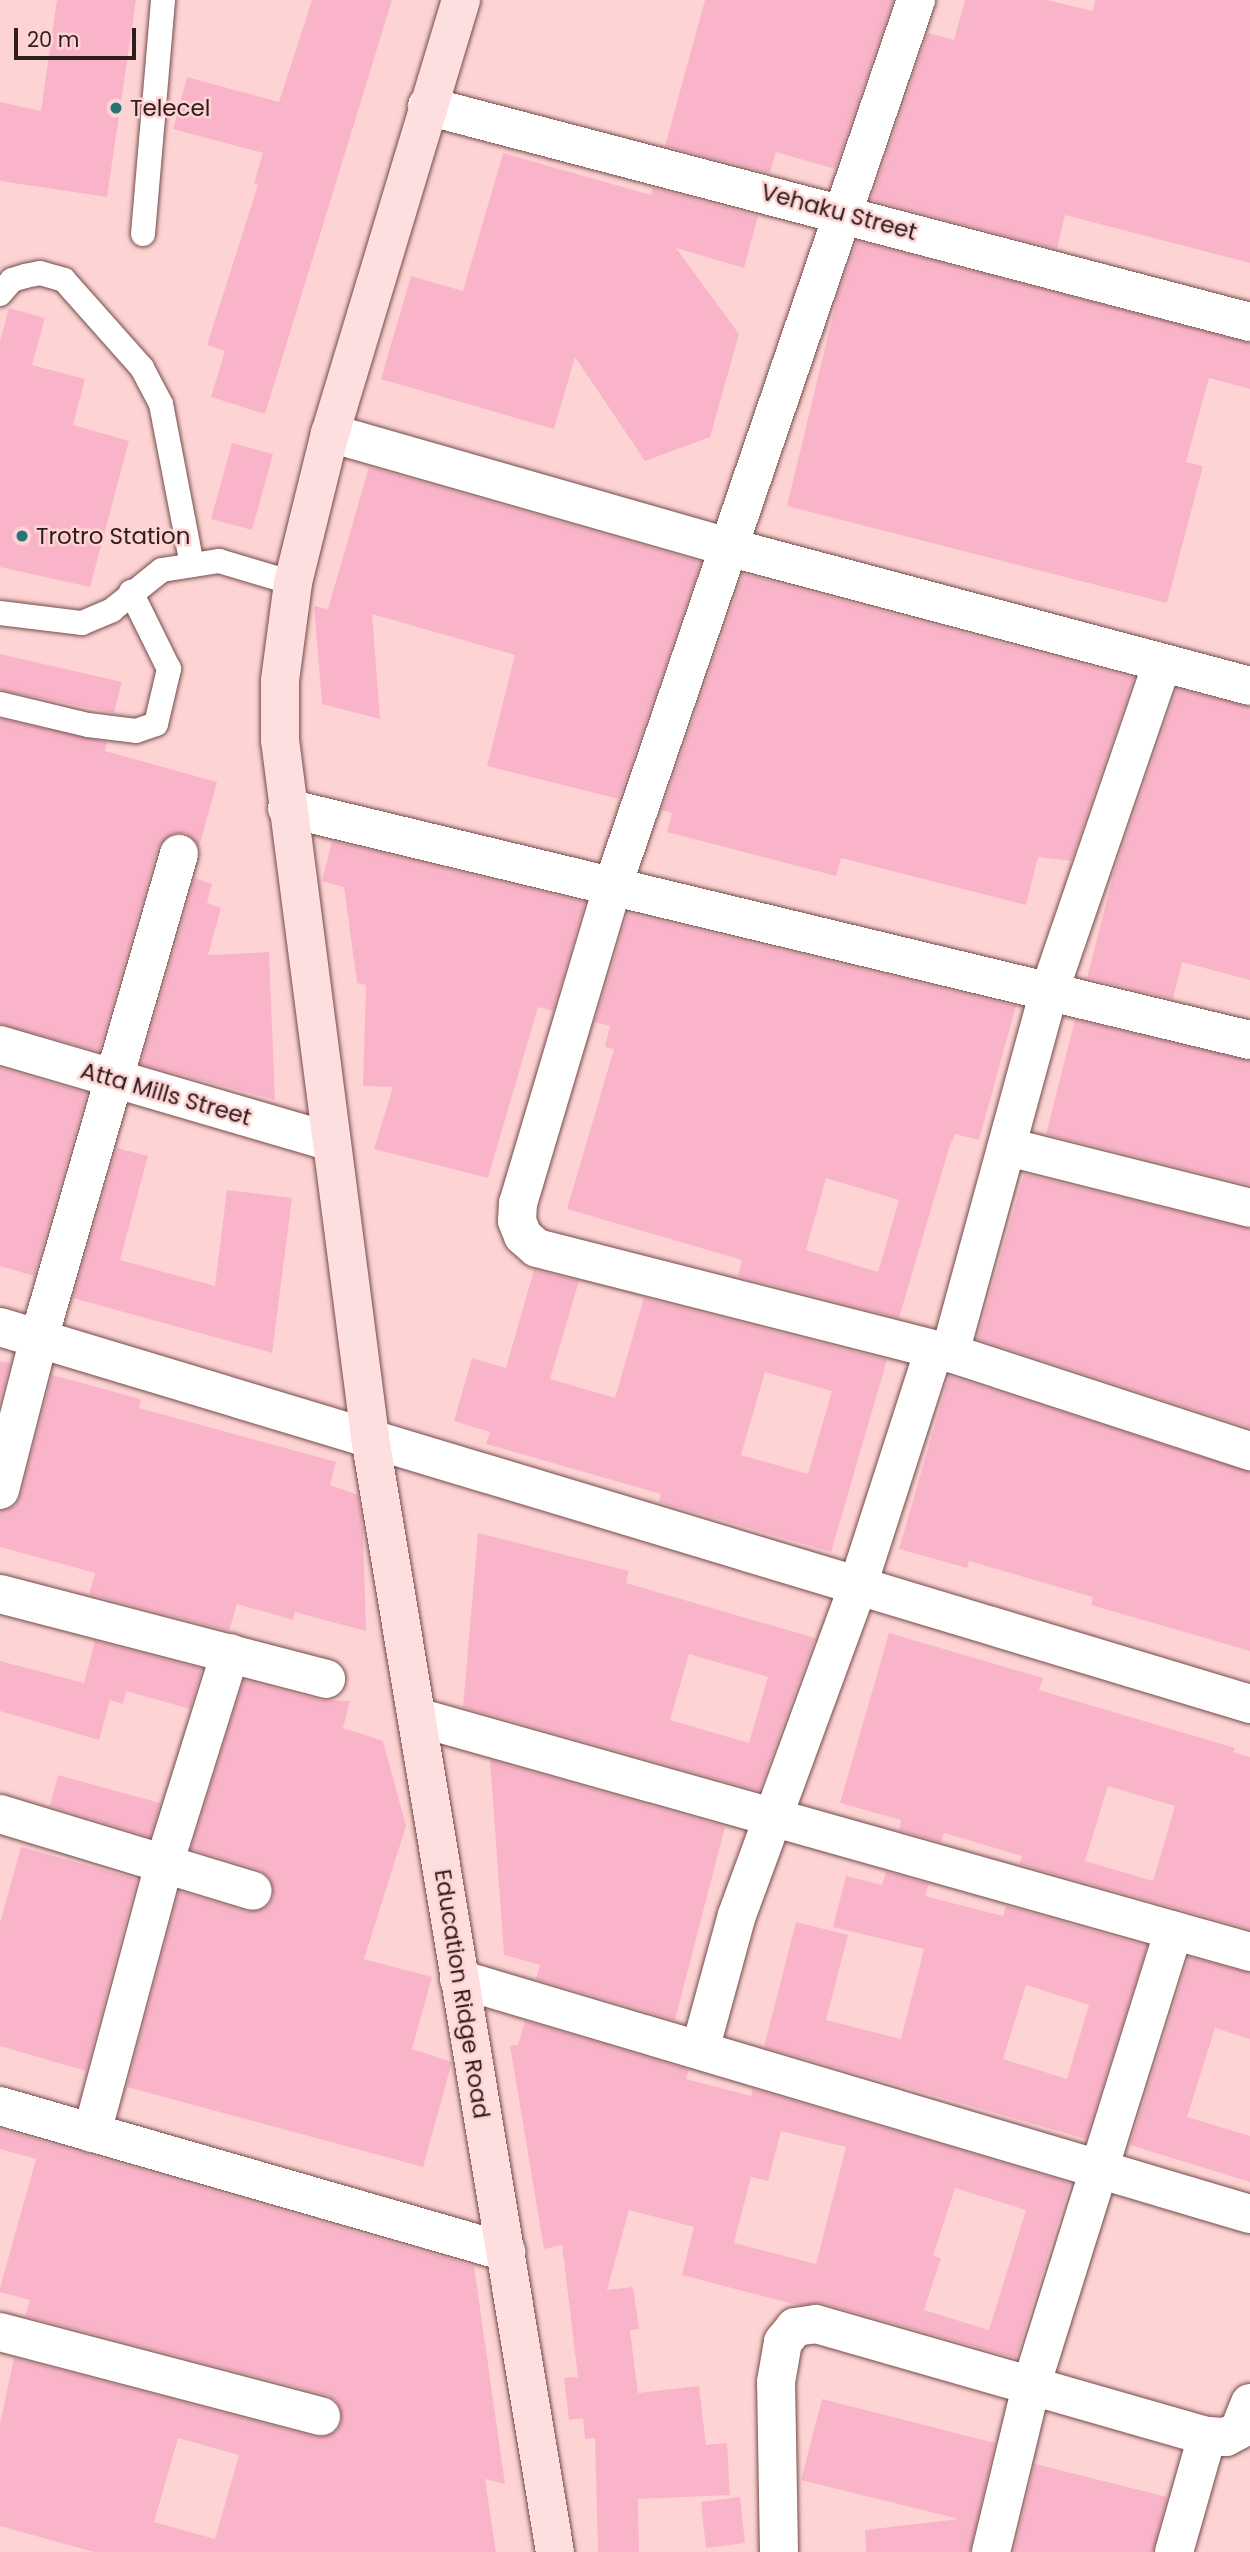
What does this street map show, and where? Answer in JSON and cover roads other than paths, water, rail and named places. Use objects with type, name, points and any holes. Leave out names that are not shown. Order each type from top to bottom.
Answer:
[{"type":"street","name":"Education Ridge Road","points":[[461,0],[330,433],[293,583],[280,681],[287,808],[370,1437],[555,2552]]},
{"type":"street","points":[[916,0],[613,886],[518,1203],[517,1221],[523,1236],[537,1248],[942,1351],[1250,1451]]},
{"type":"street","name":"Vehaku Street","points":[[427,106],[844,213],[1250,322]]},
{"type":"street","points":[[330,433],[728,547],[1250,686]]},
{"type":"street","points":[[700,2050],[737,1915],[776,1820],[942,1351],[1008,1147],[1049,992],[1162,664]]},
{"type":"street","points":[[287,808],[1250,1040]]},
{"type":"street","points":[[0,1490],[39,1338],[179,854]]},
{"type":"street","name":"Atta Mills Street","points":[[0,1045],[331,1142]]},
{"type":"street","points":[[1008,1147],[1250,1208]]},
{"type":"street","points":[[0,1327],[370,1437],[857,1588],[1250,1704]]},
{"type":"street","points":[[0,1594],[326,1679]]},
{"type":"street","points":[[92,2133],[164,1864],[230,1653]]},
{"type":"street","points":[[417,1717],[1250,1952]]},
{"type":"street","points":[[0,1814],[253,1891]]},
{"type":"street","points":[[991,2552],[1032,2383],[1174,1931]]},
{"type":"street","points":[[459,1979],[1250,2214]]},
{"type":"street","points":[[0,2106],[506,2252]]},
{"type":"street","points":[[779,2552],[776,2382],[783,2342],[795,2327],[816,2324],[1032,2383],[1207,2437],[1226,2437],[1239,2430],[1250,2403]]},
{"type":"street","points":[[0,2332],[321,2416]]},
{"type":"street","points":[[1174,2552],[1207,2437]]},
{"type":"lane","points":[[143,234],[163,0]]},
{"type":"lane","points":[[0,294],[12,280],[25,276],[40,273],[64,280],[142,368],[161,404],[192,565]]},
{"type":"lane","points":[[0,613],[82,623],[112,610],[131,592],[162,570],[219,561],[293,583]]},
{"type":"lane","points":[[0,704],[88,725],[135,731],[156,724],[169,669],[131,592]]},
{"type":"place","name":"Telecel","points":[[116,108]]},
{"type":"place","name":"Trotro Station","points":[[22,536]]}]
